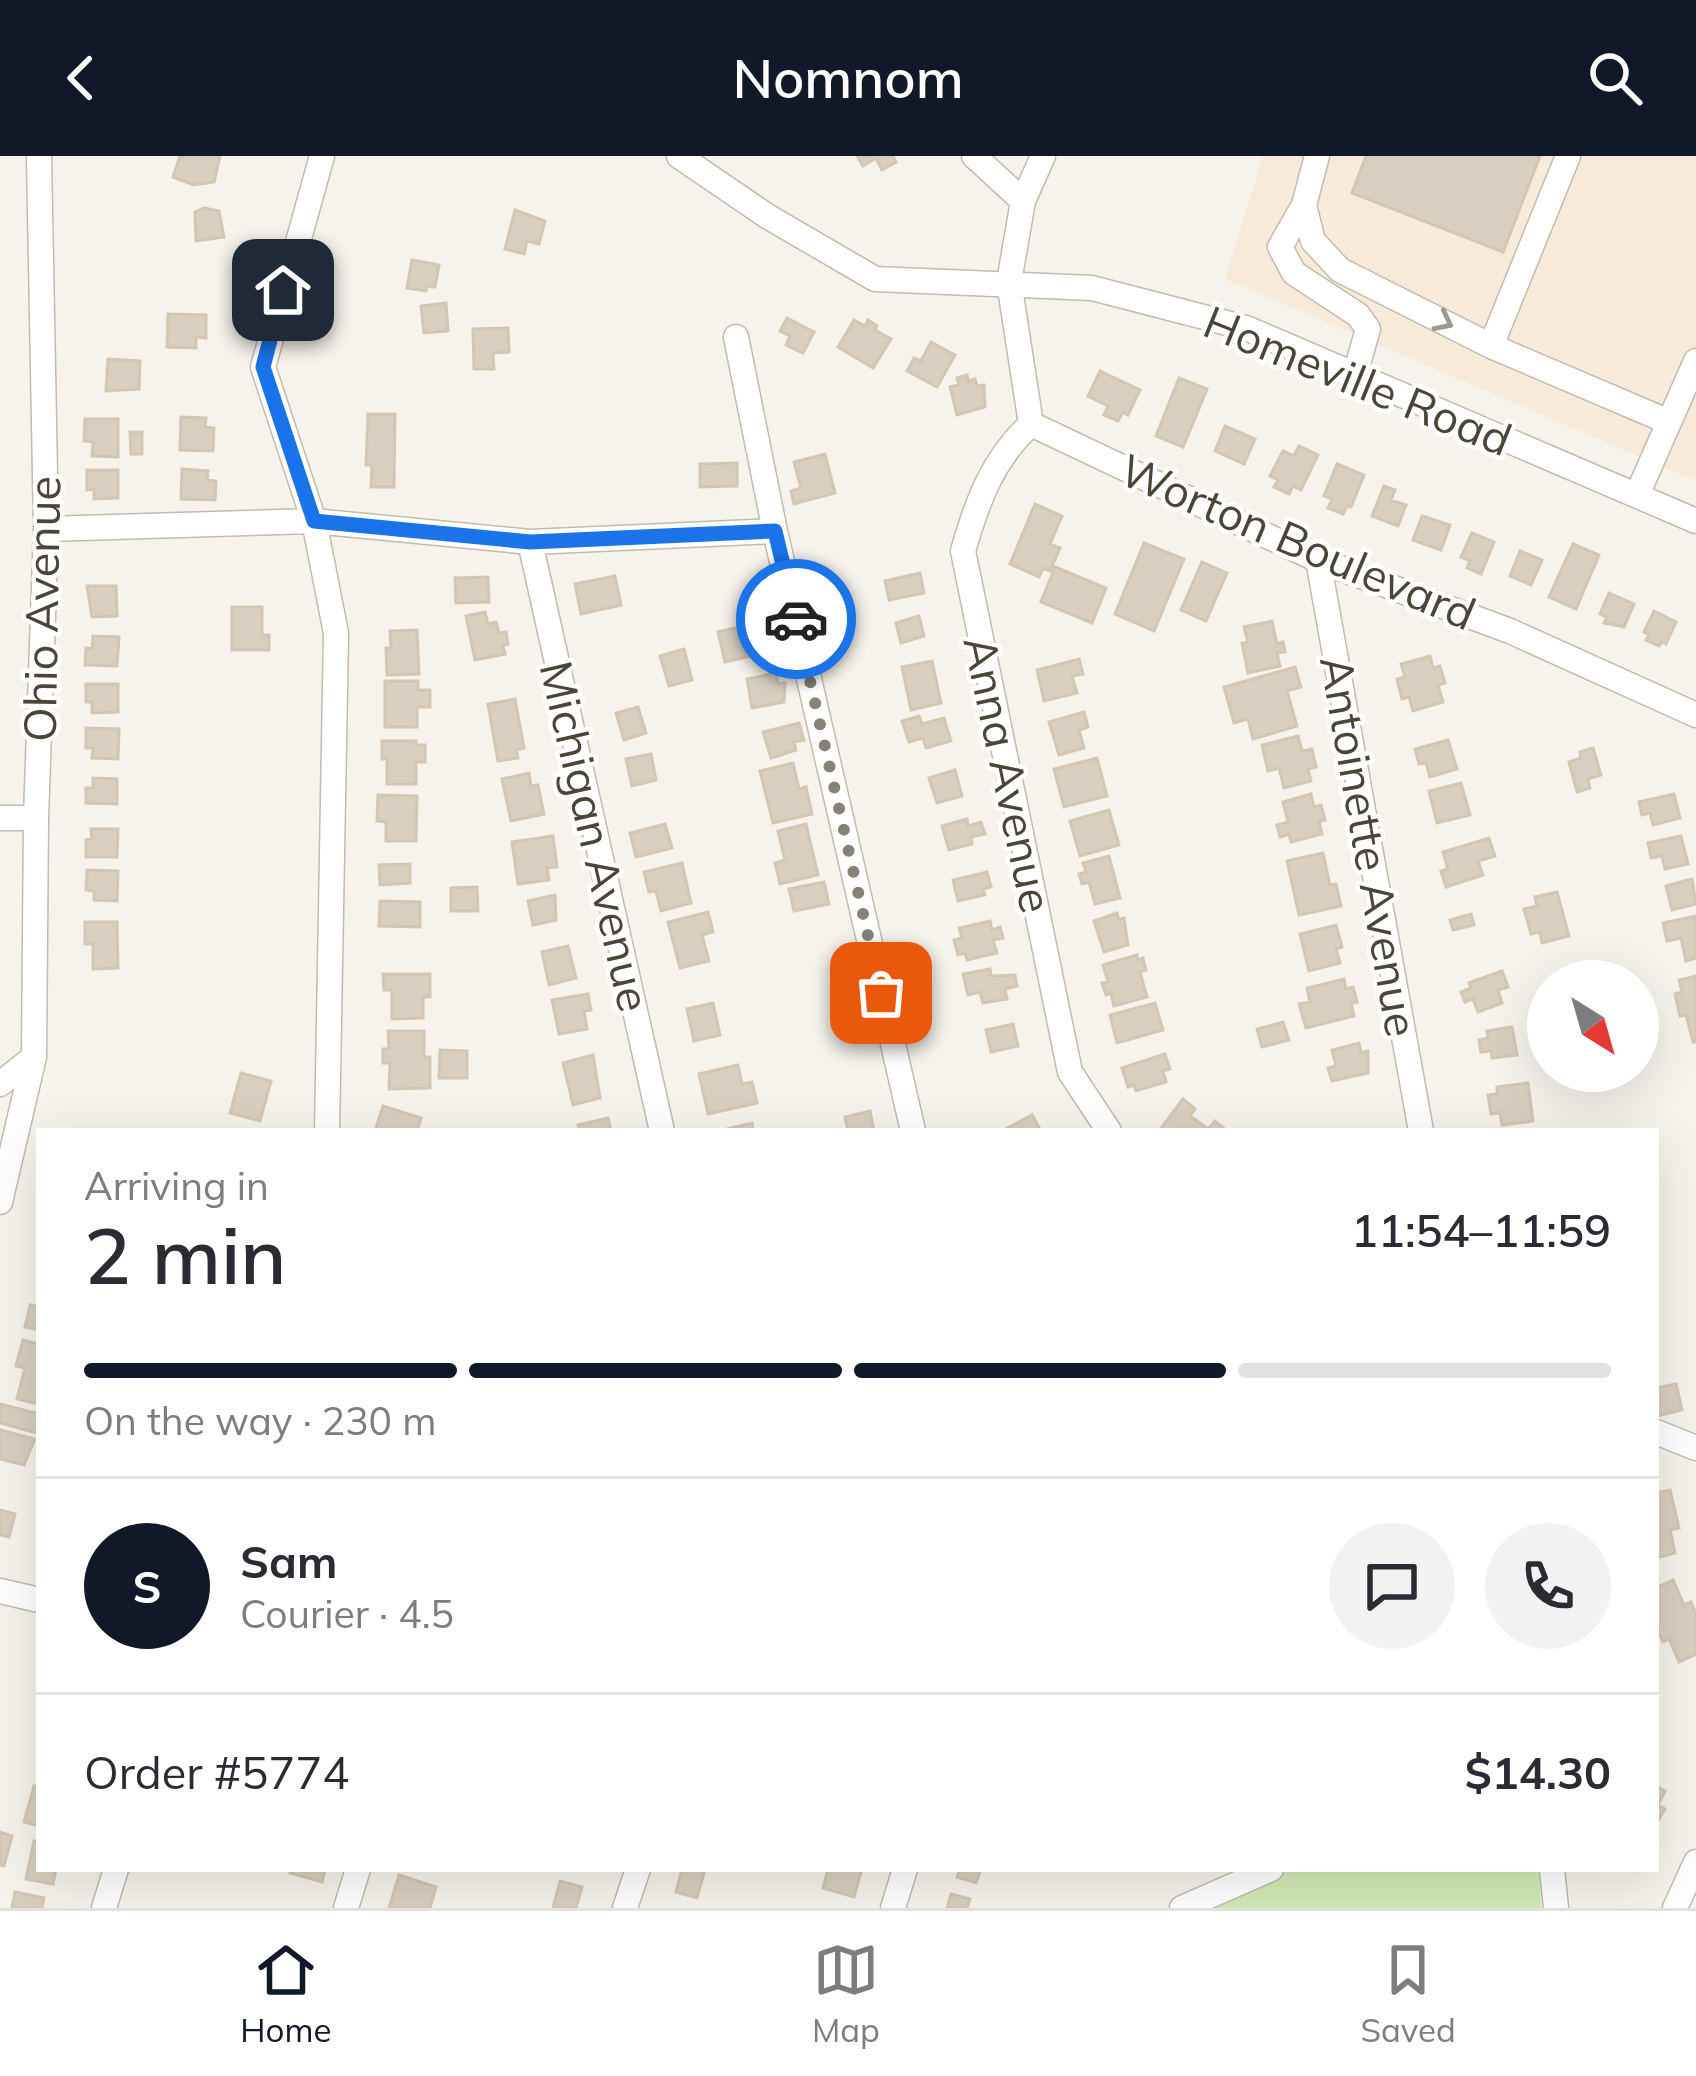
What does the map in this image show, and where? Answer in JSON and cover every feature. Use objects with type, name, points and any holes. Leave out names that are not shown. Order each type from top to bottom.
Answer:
[{"type":"street","name":"Ohio Avenue","points":[[0,1202],[34,1057],[46,529],[39,156]]},
{"type":"street","points":[[322,156],[263,367],[314,521],[335,633],[328,1128]]},
{"type":"street","name":"Homeville Road","points":[[679,156],[767,216],[875,278],[1092,288],[1176,307],[1246,328],[1696,520]]},
{"type":"street","points":[[974,156],[1023,201]]},
{"type":"street","points":[[1031,424],[1009,282],[1023,201],[1043,156]]},
{"type":"street","points":[[1317,156],[1304,206],[1280,247],[1294,273],[1358,316],[1368,329],[1355,374]]},
{"type":"street","points":[[1491,346],[1568,156]]},
{"type":"street","points":[[1304,206],[1313,241],[1340,270],[1491,346],[1669,422]]},
{"type":"street","points":[[736,337],[775,531],[913,1128]]},
{"type":"street","points":[[1637,495],[1694,373]]},
{"type":"street","name":"Worton Boulevard","points":[[1031,424],[1318,560],[1510,631],[1696,715]]},
{"type":"street","name":"Anna Avenue","points":[[1031,424],[1011,442],[979,496],[963,550],[1070,1072],[1106,1128]]},
{"type":"street","points":[[46,529],[314,521],[530,542],[775,531]]},
{"type":"street","name":"Michigan Avenue","points":[[530,542],[661,1128]]},
{"type":"street","name":"Antoinette Avenue","points":[[1318,560],[1420,1128]]},
{"type":"street","points":[[0,818],[36,818]]},
{"type":"street","points":[[0,1084],[34,1057]]},
{"type":"street","points":[[1659,1433],[1696,1448]]},
{"type":"street","points":[[0,1591],[36,1599]]},
{"type":"street","points":[[1675,1908],[1696,1862]]},
{"type":"street","points":[[104,1908],[115,1872]]},
{"type":"street","points":[[346,1908],[357,1872]]},
{"type":"street","points":[[626,1908],[637,1872]]},
{"type":"street","points":[[893,1908],[903,1872]]},
{"type":"street","points":[[1182,1908],[1264,1872]]},
{"type":"street","points":[[1552,1872],[1556,1908]]},
{"type":"shaded area","points":[[1263,156],[1696,156],[1696,481],[1225,279]]},
{"type":"green space","points":[[1282,1872],[1539,1872],[1541,1908],[1205,1908]]},
{"type":"building","points":[[180,156],[220,156],[214,182],[194,185],[173,177]]},
{"type":"building","points":[[857,156],[893,156],[896,162],[882,170],[876,158],[863,166]]},
{"type":"building","points":[[1366,156],[1540,156],[1503,252],[1352,193]]},
{"type":"building","points":[[204,208],[219,211],[224,237],[196,241],[195,212]]},
{"type":"building","points":[[515,210],[545,221],[539,244],[527,241],[524,254],[505,249]]},
{"type":"building","points":[[412,260],[439,265],[435,287],[427,286],[426,291],[407,288]]},
{"type":"building","points":[[446,303],[448,331],[424,333],[421,306]]},
{"type":"building","points":[[168,314],[206,315],[206,338],[196,337],[196,348],[167,347]]},
{"type":"building","points":[[787,318],[814,332],[803,353],[786,345],[790,336],[780,331]]},
{"type":"building","points":[[854,320],[865,326],[868,320],[891,339],[873,368],[838,347]]},
{"type":"building","points":[[508,328],[509,352],[493,353],[494,369],[474,369],[473,329]]},
{"type":"building","points":[[931,342],[955,355],[937,387],[907,371],[914,358],[921,361]]},
{"type":"building","points":[[108,359],[140,361],[139,389],[106,391]]},
{"type":"building","points":[[1100,371],[1140,390],[1128,415],[1123,412],[1118,421],[1104,415],[1108,406],[1088,396]]},
{"type":"building","points":[[967,375],[968,381],[975,379],[977,386],[984,385],[985,407],[957,415],[950,387]]},
{"type":"building","points":[[1179,378],[1207,389],[1183,447],[1156,436]]},
{"type":"building","points":[[368,414],[395,414],[394,487],[371,487],[372,465],[366,465]]},
{"type":"building","points":[[181,417],[206,418],[205,427],[214,428],[213,451],[180,450]]},
{"type":"building","points":[[85,419],[118,419],[118,457],[92,456],[93,442],[84,441]]},
{"type":"building","points":[[1225,426],[1255,439],[1244,464],[1215,451]]},
{"type":"building","points":[[130,432],[142,432],[142,454],[131,454]]},
{"type":"building","points":[[1299,446],[1318,455],[1301,490],[1293,486],[1289,494],[1274,487],[1278,480],[1270,476],[1283,451],[1294,456]]},
{"type":"building","points":[[825,454],[835,493],[794,504],[791,491],[801,488],[794,462]]},
{"type":"building","points":[[737,463],[737,486],[700,487],[700,464]]},
{"type":"building","points":[[1337,464],[1364,475],[1351,507],[1343,514],[1328,508],[1332,499],[1324,496]]},
{"type":"building","points":[[182,469],[208,471],[207,480],[216,481],[215,500],[181,499]]},
{"type":"building","points":[[87,470],[118,470],[118,498],[94,499],[94,489],[87,490]]},
{"type":"building","points":[[1384,486],[1395,490],[1391,500],[1406,505],[1398,526],[1372,516]]},
{"type":"building","points":[[1035,504],[1062,516],[1050,544],[1060,548],[1050,571],[1043,568],[1039,577],[1010,564]]},
{"type":"building","points":[[1422,516],[1450,525],[1441,550],[1413,540]]},
{"type":"building","points":[[1472,533],[1494,542],[1481,574],[1467,568],[1470,561],[1461,557]]},
{"type":"building","points":[[1144,543],[1184,559],[1154,631],[1115,614]]},
{"type":"building","points":[[1573,544],[1599,555],[1576,609],[1549,597]]},
{"type":"building","points":[[1520,551],[1542,560],[1531,585],[1510,576]]},
{"type":"building","points":[[1202,562],[1227,573],[1206,621],[1181,610]]},
{"type":"building","points":[[1055,567],[1106,588],[1092,623],[1041,602]]},
{"type":"building","points":[[920,573],[924,593],[889,600],[885,581]]},
{"type":"building","points":[[615,576],[621,605],[581,614],[575,584]]},
{"type":"building","points":[[488,577],[489,602],[456,603],[455,578]]},
{"type":"building","points":[[87,586],[116,586],[117,616],[92,617]]},
{"type":"building","points":[[1609,593],[1634,604],[1624,627],[1604,623],[1607,617],[1600,614]]},
{"type":"building","points":[[232,607],[262,607],[262,635],[269,635],[269,650],[232,650]]},
{"type":"building","points":[[1654,611],[1676,622],[1666,644],[1659,646],[1646,640],[1649,635],[1644,632]]},
{"type":"building","points":[[485,612],[488,624],[496,622],[499,633],[506,632],[508,644],[503,646],[505,654],[475,660],[466,616]]},
{"type":"building","points":[[919,616],[924,636],[901,643],[896,623]]},
{"type":"building","points":[[766,621],[773,651],[725,662],[718,632]]},
{"type":"building","points":[[1272,621],[1277,644],[1283,642],[1285,652],[1277,653],[1280,666],[1248,673],[1244,627]]},
{"type":"building","points":[[417,630],[419,674],[387,675],[390,631]]},
{"type":"building","points":[[93,636],[119,637],[117,666],[85,665]]},
{"type":"building","points":[[684,649],[692,680],[669,686],[660,656]]},
{"type":"building","points":[[1430,656],[1433,668],[1440,666],[1445,683],[1438,685],[1443,702],[1413,711],[1409,697],[1402,699],[1397,679],[1405,677],[1401,664]]},
{"type":"building","points":[[1079,659],[1083,674],[1072,676],[1077,693],[1044,701],[1037,670]]},
{"type":"building","points":[[932,661],[941,703],[911,710],[902,667]]},
{"type":"building","points":[[1295,667],[1301,687],[1287,691],[1297,726],[1253,739],[1248,719],[1234,723],[1224,687]]},
{"type":"building","points":[[776,673],[778,684],[785,683],[784,702],[752,708],[747,679]]},
{"type":"building","points":[[385,681],[418,681],[418,690],[430,690],[430,707],[417,707],[417,727],[385,727]]},
{"type":"building","points":[[86,684],[118,684],[118,712],[92,713],[92,702],[86,702]]},
{"type":"building","points":[[515,699],[524,748],[516,750],[518,758],[498,761],[488,704]]},
{"type":"building","points":[[638,707],[646,733],[624,740],[616,713]]},
{"type":"building","points":[[1084,712],[1088,727],[1079,730],[1084,748],[1059,755],[1049,722]]},
{"type":"building","points":[[919,716],[922,724],[944,718],[951,741],[926,748],[923,738],[909,742],[902,721]]},
{"type":"building","points":[[799,723],[804,740],[794,742],[796,750],[771,758],[763,732]]},
{"type":"building","points":[[86,728],[119,729],[118,759],[92,758],[93,748],[86,748]]},
{"type":"building","points":[[1298,736],[1302,751],[1312,749],[1316,767],[1308,769],[1311,781],[1284,788],[1279,768],[1268,771],[1262,745]]},
{"type":"building","points":[[1448,740],[1457,769],[1430,777],[1415,749]]},
{"type":"building","points":[[382,741],[425,745],[425,762],[416,762],[416,784],[387,784]]},
{"type":"building","points":[[1593,748],[1601,775],[1588,779],[1590,788],[1577,792],[1569,762]]},
{"type":"building","points":[[651,754],[656,780],[632,786],[626,759]]},
{"type":"building","points":[[1097,758],[1107,796],[1064,807],[1054,769]]},
{"type":"building","points":[[793,763],[799,789],[806,787],[812,814],[773,823],[760,771]]},
{"type":"building","points":[[955,770],[962,796],[937,803],[929,778]]},
{"type":"building","points":[[529,773],[531,786],[538,785],[544,814],[511,821],[502,779]]},
{"type":"building","points":[[93,778],[117,779],[117,804],[86,803],[86,788],[93,788]]},
{"type":"building","points":[[1461,783],[1470,815],[1437,823],[1429,791]]},
{"type":"building","points":[[1311,794],[1314,807],[1321,805],[1322,834],[1291,842],[1289,834],[1280,837],[1277,825],[1288,822],[1283,802]]},
{"type":"building","points":[[1674,794],[1680,818],[1653,825],[1650,813],[1642,815],[1639,802]]},
{"type":"building","points":[[378,795],[417,796],[416,841],[386,841],[386,822],[377,821]]},
{"type":"building","points":[[1109,810],[1119,845],[1080,856],[1070,821]]},
{"type":"building","points":[[967,819],[968,826],[981,822],[985,834],[971,837],[972,844],[949,850],[942,826]]},
{"type":"building","points":[[665,824],[672,848],[636,857],[630,833]]},
{"type":"building","points":[[806,824],[818,875],[780,884],[775,863],[785,860],[778,831]]},
{"type":"building","points":[[91,829],[118,829],[117,857],[86,857]]},
{"type":"building","points":[[553,836],[557,867],[547,868],[549,880],[518,884],[512,842]]},
{"type":"building","points":[[1681,836],[1688,864],[1665,869],[1662,856],[1651,858],[1648,843]]},
{"type":"building","points":[[1489,838],[1495,856],[1478,861],[1483,875],[1446,887],[1441,871],[1448,869],[1443,852]]},
{"type":"building","points":[[1323,853],[1330,885],[1336,884],[1341,906],[1299,915],[1287,861]]},
{"type":"building","points":[[1109,856],[1120,898],[1095,904],[1089,882],[1082,884],[1079,874],[1086,872],[1083,863]]},
{"type":"building","points":[[682,863],[691,903],[661,911],[644,872]]},
{"type":"building","points":[[410,864],[410,883],[380,885],[379,865]]},
{"type":"building","points":[[87,870],[118,871],[117,901],[94,900],[94,891],[86,890]]},
{"type":"building","points":[[987,872],[991,887],[983,889],[985,895],[958,901],[953,880]]},
{"type":"building","points":[[1692,879],[1696,904],[1672,910],[1666,886]]},
{"type":"building","points":[[824,882],[829,904],[794,911],[789,889]]},
{"type":"building","points":[[477,887],[478,911],[451,911],[451,888]]},
{"type":"building","points":[[1557,892],[1569,936],[1542,943],[1540,932],[1531,934],[1524,909],[1537,906],[1535,897]]},
{"type":"building","points":[[555,895],[556,920],[533,925],[528,901]]},
{"type":"building","points":[[380,901],[420,902],[420,927],[379,926]]},
{"type":"building","points":[[708,912],[713,932],[702,935],[709,961],[680,968],[668,922]]},
{"type":"building","points":[[1117,913],[1119,920],[1124,918],[1128,945],[1104,952],[1094,921]]},
{"type":"building","points":[[1471,914],[1474,925],[1453,930],[1450,920]]},
{"type":"building","points":[[1696,916],[1696,958],[1686,961],[1681,938],[1667,941],[1663,923]]},
{"type":"building","points":[[990,921],[992,930],[1000,927],[1003,938],[993,940],[997,953],[967,960],[965,953],[958,955],[954,940],[962,938],[959,928]]},
{"type":"building","points":[[85,922],[117,922],[118,968],[93,969],[93,944],[85,944]]},
{"type":"building","points":[[1336,925],[1342,947],[1336,949],[1340,963],[1309,971],[1300,934]]},
{"type":"building","points":[[568,946],[576,978],[549,985],[542,952]]},
{"type":"building","points":[[1137,955],[1138,960],[1143,958],[1146,970],[1140,972],[1147,997],[1114,1006],[1102,983],[1108,982],[1103,965]]},
{"type":"building","points":[[990,969],[991,976],[1015,975],[1017,986],[1005,989],[1007,999],[983,1003],[980,992],[968,995],[963,974]]},
{"type":"building","points":[[1502,971],[1508,987],[1498,990],[1502,1003],[1478,1012],[1473,999],[1465,1002],[1461,992],[1471,988],[1469,983]]},
{"type":"building","points":[[383,974],[430,974],[430,997],[423,997],[423,1018],[392,1019],[392,990],[384,990]]},
{"type":"building","points":[[1696,976],[1693,1042],[1675,994],[1682,992],[1679,980]]},
{"type":"building","points":[[1344,979],[1346,989],[1353,987],[1354,1016],[1306,1028],[1299,1004],[1310,1002],[1307,988]]},
{"type":"building","points":[[588,994],[587,1029],[559,1034],[552,1000]]},
{"type":"building","points":[[713,1003],[720,1035],[694,1041],[687,1009]]},
{"type":"building","points":[[1155,1003],[1163,1030],[1117,1043],[1110,1015]]},
{"type":"building","points":[[1283,1022],[1289,1040],[1262,1047],[1257,1029]]},
{"type":"building","points":[[1013,1024],[1018,1046],[991,1052],[986,1030]]},
{"type":"building","points":[[1512,1027],[1517,1055],[1492,1058],[1491,1051],[1481,1052],[1479,1040],[1488,1038],[1487,1031]]},
{"type":"building","points":[[388,1031],[424,1031],[430,1088],[389,1089],[390,1063],[383,1063],[383,1049],[389,1049]]},
{"type":"building","points":[[1359,1043],[1361,1053],[1368,1051],[1368,1073],[1332,1081],[1328,1068],[1336,1066],[1332,1050]]},
{"type":"building","points":[[440,1050],[467,1051],[467,1078],[439,1078]]},
{"type":"building","points":[[1165,1054],[1170,1069],[1163,1071],[1166,1082],[1136,1091],[1134,1085],[1128,1087],[1122,1068]]},
{"type":"building","points":[[593,1055],[600,1098],[573,1105],[563,1063]]},
{"type":"building","points":[[738,1065],[742,1084],[752,1082],[757,1103],[708,1114],[699,1074]]},
{"type":"building","points":[[241,1073],[271,1081],[260,1121],[230,1113]]},
{"type":"building","points":[[1527,1083],[1533,1121],[1502,1125],[1500,1113],[1491,1114],[1488,1095],[1497,1094],[1497,1087]]},
{"type":"building","points":[[1183,1099],[1195,1109],[1190,1116],[1207,1128],[1161,1128]]},
{"type":"building","points":[[383,1106],[421,1118],[418,1128],[376,1128]]},
{"type":"building","points":[[870,1111],[873,1128],[847,1128],[845,1117]]},
{"type":"building","points":[[1032,1115],[1039,1128],[1008,1128]]},
{"type":"building","points":[[608,1118],[610,1128],[578,1128]]},
{"type":"building","points":[[30,1305],[36,1306],[36,1329],[25,1327]]},
{"type":"building","points":[[23,1340],[36,1343],[36,1403],[17,1399],[25,1368],[16,1366]]},
{"type":"building","points":[[1676,1384],[1682,1410],[1659,1415],[1659,1387]]},
{"type":"building","points":[[0,1404],[36,1413],[36,1433],[0,1423]]},
{"type":"building","points":[[0,1430],[35,1439],[24,1465],[0,1459]]},
{"type":"building","points":[[1670,1490],[1679,1528],[1670,1530],[1675,1553],[1659,1557],[1659,1492]]},
{"type":"building","points":[[0,1510],[15,1514],[9,1537],[0,1535]]},
{"type":"building","points":[[1673,1580],[1684,1605],[1691,1602],[1696,1614],[1696,1654],[1679,1662],[1669,1639],[1663,1642],[1659,1633],[1659,1587]]},
{"type":"building","points":[[34,1786],[36,1786],[36,1825],[24,1822]]},
{"type":"building","points":[[0,1832],[12,1836],[4,1866],[0,1865]]},
{"type":"building","points":[[36,1841],[36,1872],[55,1872],[53,1884],[26,1879]]},
{"type":"building","points":[[290,1872],[324,1872],[322,1882]]},
{"type":"building","points":[[681,1872],[704,1872],[697,1898],[676,1892]]},
{"type":"building","points":[[827,1872],[861,1872],[854,1897],[823,1888]]},
{"type":"building","points":[[959,1872],[980,1872],[976,1883],[957,1877]]},
{"type":"building","points":[[399,1875],[436,1887],[430,1908],[389,1908]]},
{"type":"building","points":[[560,1881],[582,1887],[576,1908],[553,1908]]},
{"type":"building","points":[[15,1892],[44,1898],[42,1908],[12,1908]]},
{"type":"building","points":[[951,1894],[970,1899],[967,1908],[947,1908]]},
{"type":"way so far","points":[[796,619],[881,993]]},
{"type":"route","points":[[283,290],[263,367],[314,521],[530,542],[775,531],[796,619]]}]
